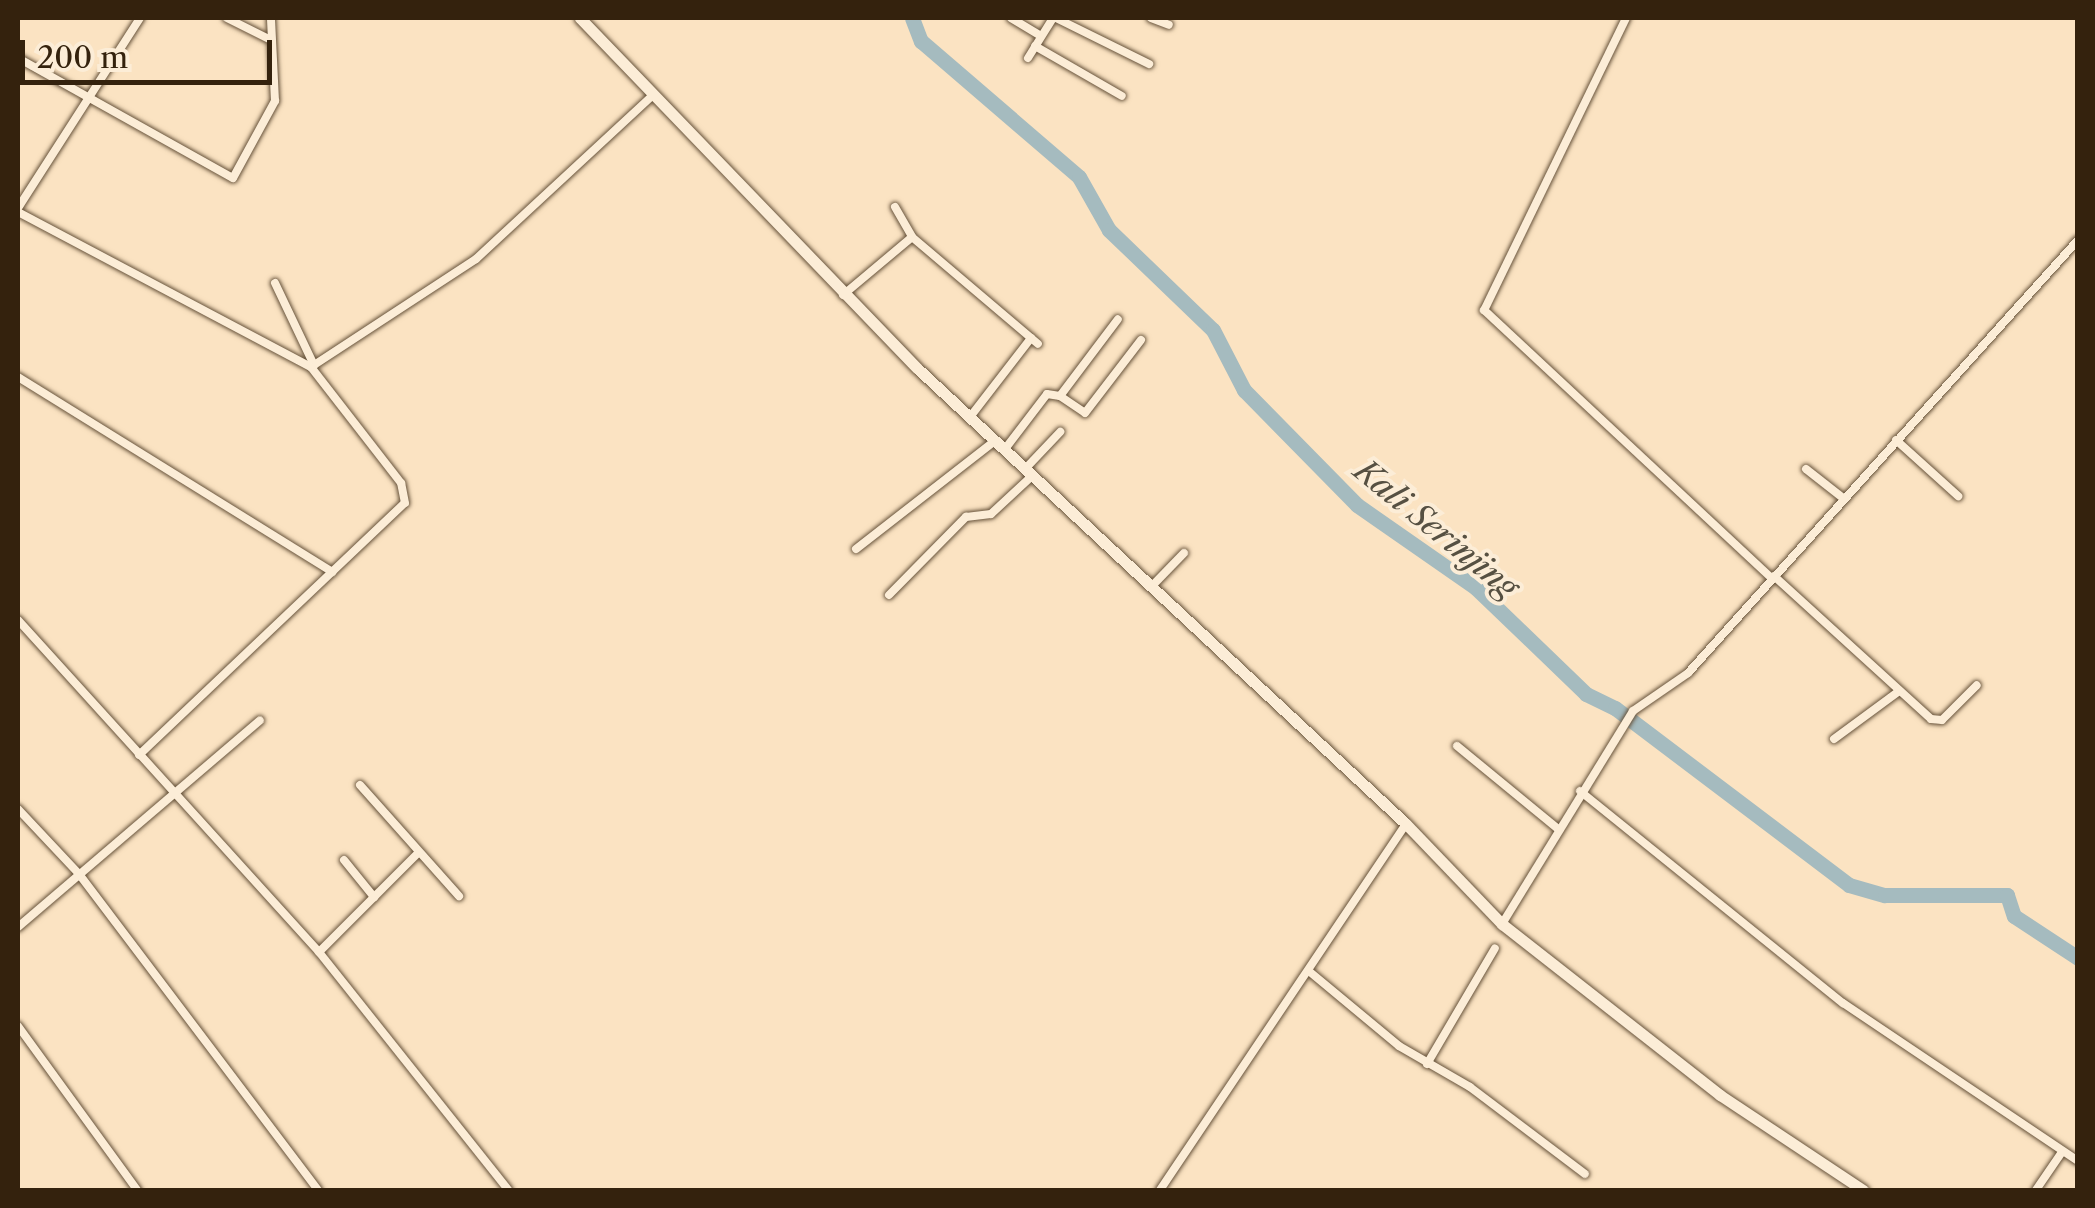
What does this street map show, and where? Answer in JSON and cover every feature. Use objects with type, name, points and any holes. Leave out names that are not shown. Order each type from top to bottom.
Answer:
[{"type":"street","points":[[140,18],[18,210],[313,366]]},
{"type":"street","points":[[226,18],[271,40]]},
{"type":"street","points":[[18,58],[233,178],[275,102],[272,18]]},
{"type":"street","points":[[580,18],[844,295],[1406,824],[1502,924],[1720,1095],[1864,1190]]},
{"type":"street","points":[[1010,18],[1041,36]]},
{"type":"street","points":[[1028,58],[1054,18],[1149,64]]},
{"type":"street","points":[[1151,18],[1168,25]]},
{"type":"street","points":[[1626,18],[1484,310],[1899,691],[1938,720],[1977,684]]},
{"type":"street","points":[[1035,46],[1122,96]]},
{"type":"street","points":[[313,366],[476,259],[652,96]]},
{"type":"street","points":[[895,207],[912,237],[1034,341],[970,417]]},
{"type":"street","points":[[844,295],[912,237]]},
{"type":"street","points":[[1502,924],[1633,710],[1682,678],[2078,240]]},
{"type":"street","points":[[139,755],[333,572],[406,495],[313,366],[276,284]]},
{"type":"street","points":[[1060,396],[1118,319]]},
{"type":"street","points":[[856,548],[1000,444],[1047,394],[1060,396],[1085,413],[1141,340]]},
{"type":"street","points":[[18,377],[333,572]]},
{"type":"street","points":[[888,595],[966,517],[991,514],[1060,432]]},
{"type":"street","points":[[1896,440],[1958,496]]},
{"type":"street","points":[[1806,469],[1843,498]]},
{"type":"street","points":[[1152,586],[1184,553]]},
{"type":"street","points":[[18,620],[319,952],[508,1190]]},
{"type":"street","points":[[1834,739],[1899,691]]},
{"type":"street","points":[[18,926],[260,720]]},
{"type":"street","points":[[1457,746],[1558,829]]},
{"type":"street","points":[[360,786],[459,896]]},
{"type":"street","points":[[1580,791],[1843,1002],[2078,1161]]},
{"type":"street","points":[[18,808],[79,874],[318,1190]]},
{"type":"street","points":[[1160,1190],[1406,824]]},
{"type":"street","points":[[319,952],[419,852]]},
{"type":"street","points":[[344,860],[374,897]]},
{"type":"street","points":[[1427,1064],[1495,948]]},
{"type":"street","points":[[1310,972],[1427,1064],[1585,1174]]},
{"type":"street","points":[[18,1026],[137,1190]]},
{"type":"street","points":[[2036,1190],[2062,1152]]},
{"type":"waterway","name":"Kali Serinjing","points":[[912,18],[921,41],[1079,177],[1109,230],[1213,330],[1244,390],[1357,505],[1476,588],[1586,694],[1615,708],[1849,885],[1885,895],[2007,895],[2014,916],[2078,958]]}]
